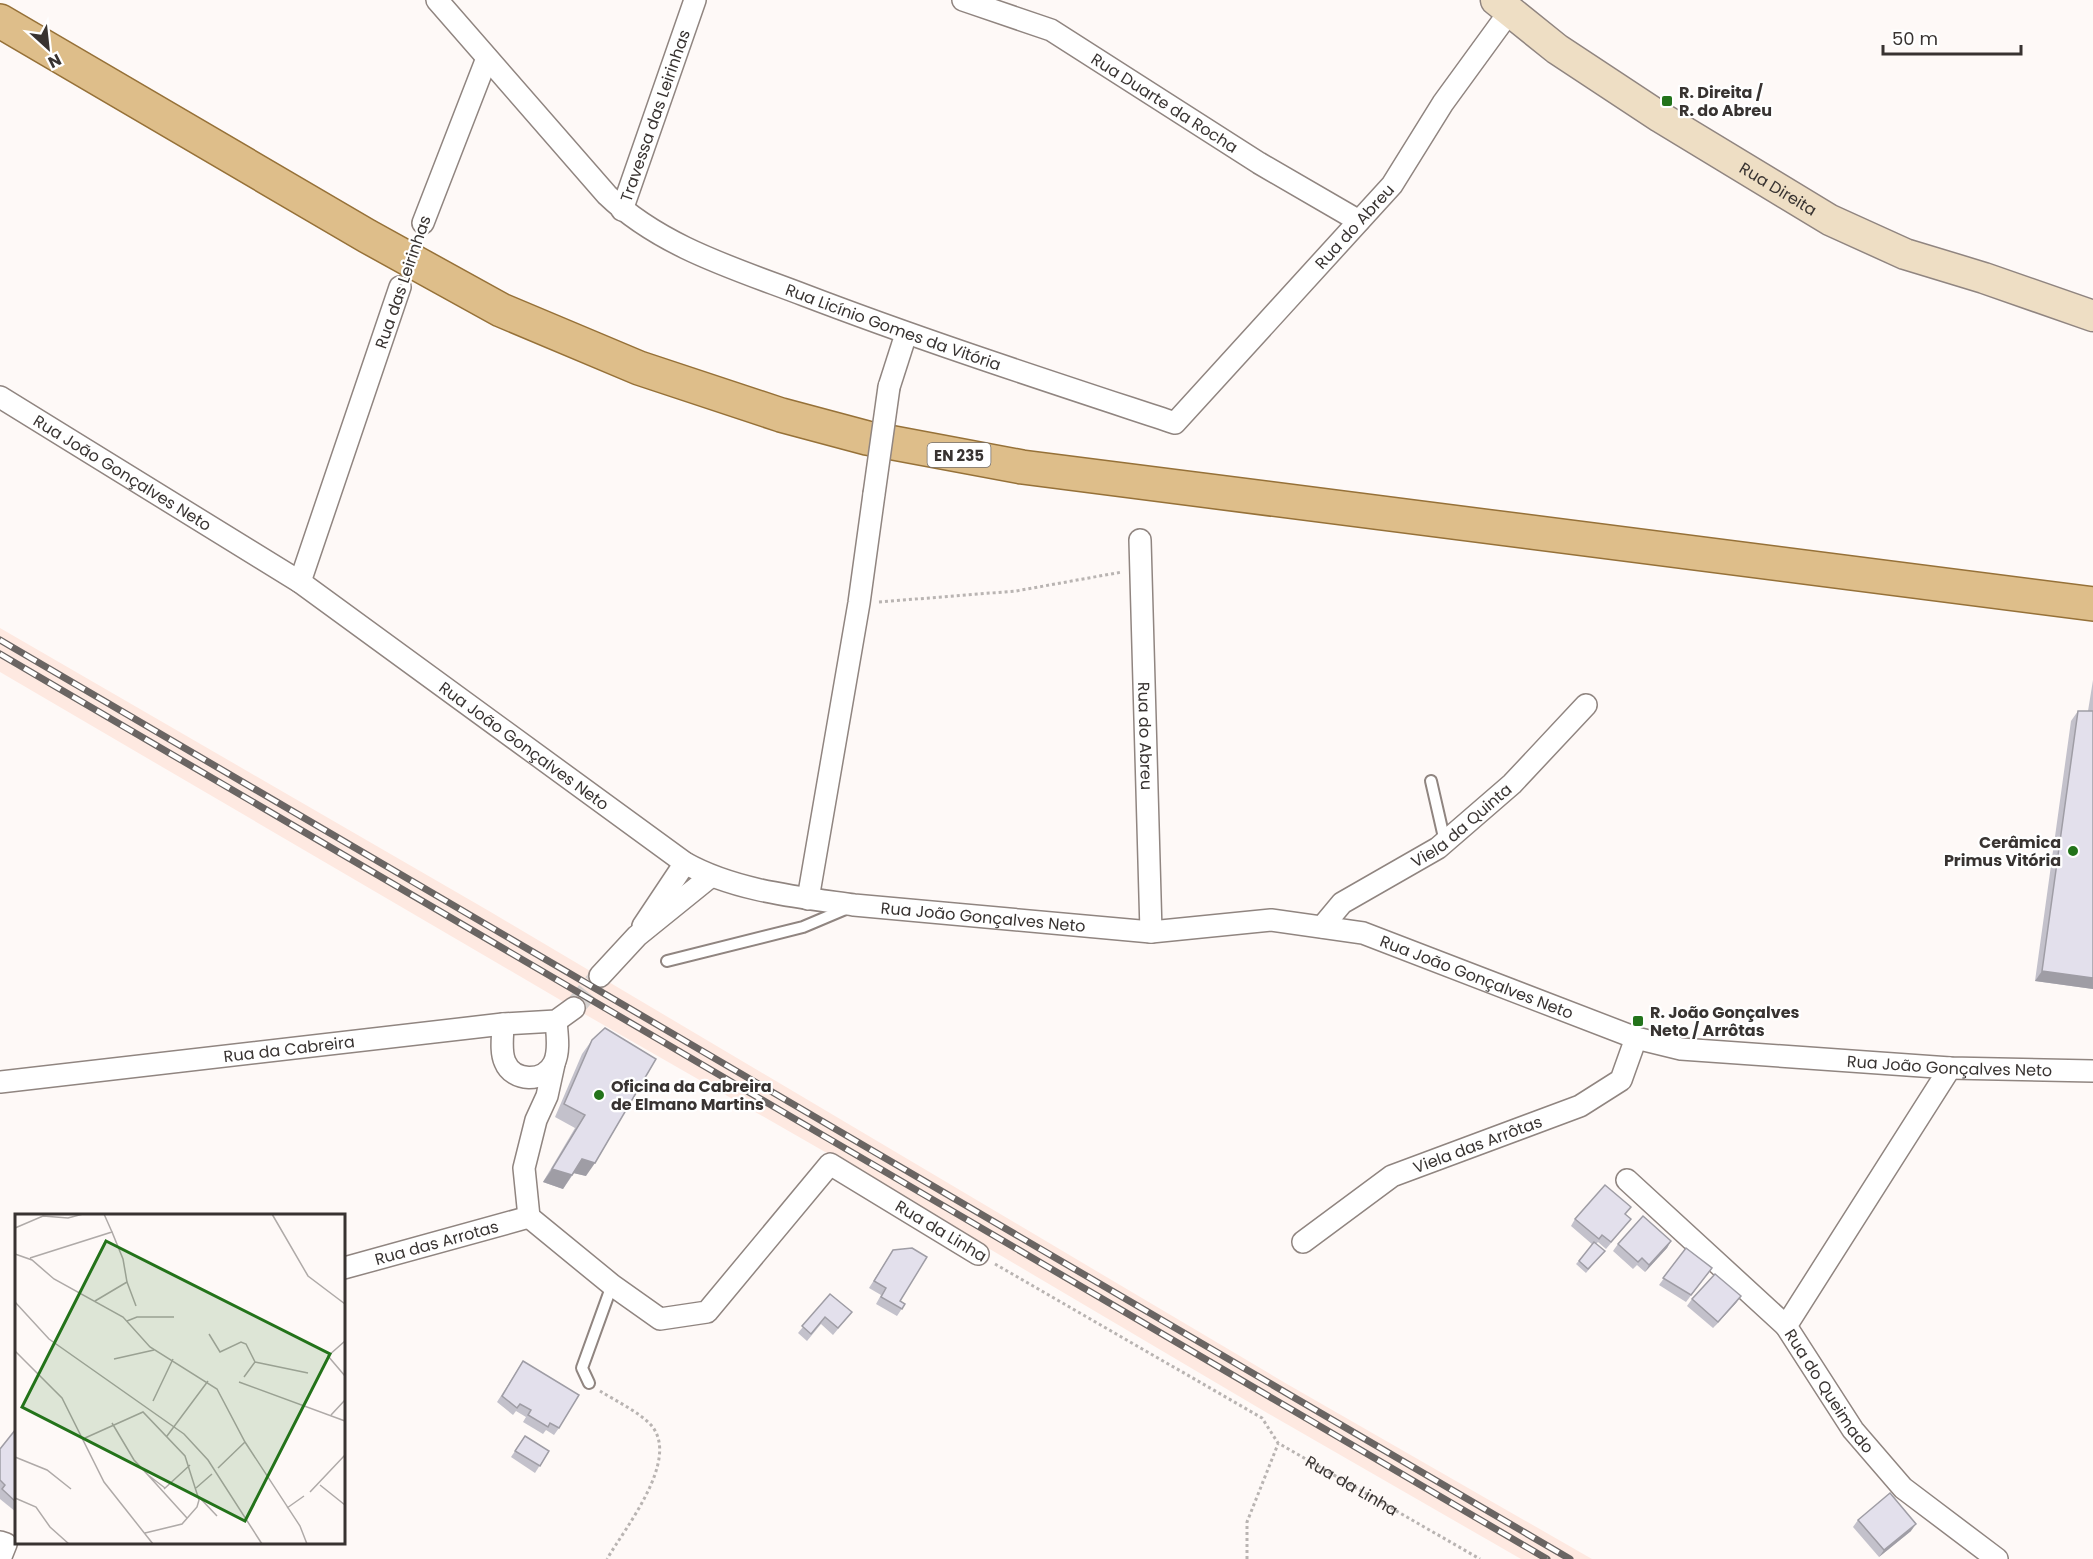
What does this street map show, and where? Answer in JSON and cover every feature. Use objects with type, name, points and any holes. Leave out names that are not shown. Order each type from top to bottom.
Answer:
[{"type":"main road","name":"Rua Direita","points":[[1503,6],[1557,49],[1650,111],[1830,220],[1905,254],[1984,278],[2093,316]]},
{"type":"main road","name":"EN 235","points":[[0,21],[367,236],[501,310],[639,368],[780,415],[867,438],[1022,467],[2093,604]]},
{"type":"street","name":"Travessa das Leirinhas","points":[[487,58],[622,210],[695,0]]},
{"type":"street","name":"Rua Duarte da Rocha","points":[[963,0],[1051,30],[1259,163],[1359,221]]},
{"type":"street","points":[[437,1],[487,58]]},
{"type":"street","name":"Rua do Abreu","points":[[1175,423],[1392,185],[1503,6]]},
{"type":"street","name":"Rua das Leirinhas","points":[[423,223],[487,58]]},
{"type":"street","name":"Rua Licínio Gomes da Vitória","points":[[622,210],[691,252],[906,334],[1175,423]]},
{"type":"street","name":"Rua das Leirinhas","points":[[300,582],[400,287]]},
{"type":"street","points":[[808,899],[859,603],[889,387],[906,334]]},
{"type":"street","name":"Rua João Gonçalves Neto","points":[[0,397],[300,582],[685,863],[710,877],[808,899],[854,905],[1152,932],[1271,920],[1322,927],[1363,933],[1636,1038],[1681,1049],[1950,1068],[2093,1071]]},
{"type":"street","name":"Rua do Abreu","points":[[1140,540],[1152,932]]},
{"type":"street","name":"Viela da Quinta","points":[[1322,927],[1342,903],[1445,842],[1512,784],[1586,705]]},
{"type":"street","points":[[637,936],[658,900],[685,863]]},
{"type":"street","points":[[600,976],[637,936],[710,877]]},
{"type":"street","points":[[529,1217],[524,1168],[536,1120],[547,1096],[557,1052],[556,1021],[574,1008]]},
{"type":"street","name":"Rua da Cabreira","points":[[0,1082],[503,1024],[556,1021]]},
{"type":"street","points":[[503,1024],[505,1062],[512,1071],[523,1077],[535,1078],[546,1073],[554,1064]]},
{"type":"street","name":"Viela das Arrôtas","points":[[1303,1242],[1392,1176],[1580,1106],[1621,1080],[1636,1038]]},
{"type":"street","name":"Rua do Queimado","points":[[1950,1068],[1786,1326],[1852,1430],[1904,1488],[1997,1559]]},
{"type":"street","points":[[523,1077],[536,1120]]},
{"type":"street","name":"Rua da Linha","points":[[529,1217],[612,1285],[660,1319],[707,1312],[830,1164],[978,1254]]},
{"type":"street","points":[[1627,1180],[1786,1326]]},
{"type":"street","name":"Rua das Arrotas","points":[[345,1268],[529,1217]]},
{"type":"street","points":[[0,1542],[6,1544],[0,1559]]},
{"type":"lane","points":[[1431,781],[1445,842]]},
{"type":"lane","points":[[667,961],[803,927],[854,905]]},
{"type":"lane","points":[[589,1383],[582,1368],[612,1285]]},
{"type":"path","name":"Rua das Leirinhas","points":[[400,287],[423,223]]},
{"type":"path","points":[[859,603],[1016,591],[1141,568]]},
{"type":"path","name":"Rua da Linha","points":[[978,1254],[1263,1418],[1278,1443],[1480,1559]]},
{"type":"path","points":[[589,1383],[651,1426],[662,1449],[653,1482],[607,1559]]},
{"type":"path","points":[[1247,1559],[1247,1522],[1278,1443]]},
{"type":"shaded area","points":[[0,628],[489,911],[1287,1384],[1592,1559],[1521,1559],[1269,1414],[839,1160],[574,1008],[0,672]]},
{"type":"building","name":"Cerâmica Primus Vitória","points":[[2078,711],[2093,711],[2093,978],[2042,971]]},
{"type":"building","name":"Oficina da Cabreira de Elmano Martins","points":[[605,1028],[656,1059],[595,1163],[582,1159],[572,1175],[552,1169],[585,1115],[564,1104],[592,1040]]},
{"type":"building","points":[[1605,1185],[1631,1207],[1625,1214],[1631,1219],[1611,1242],[1602,1235],[1599,1239],[1575,1219]]},
{"type":"building","points":[[1643,1216],[1671,1241],[1649,1265],[1642,1258],[1638,1262],[1618,1244]]},
{"type":"building","points":[[1594,1242],[1605,1251],[1588,1269],[1579,1261]]},
{"type":"building","points":[[912,1248],[927,1257],[900,1301],[905,1304],[902,1309],[881,1297],[886,1288],[874,1281],[893,1250]]},
{"type":"building","points":[[1686,1248],[1712,1268],[1691,1295],[1663,1278]]},
{"type":"building","points":[[1715,1274],[1741,1296],[1718,1322],[1692,1299]]},
{"type":"building","points":[[830,1294],[852,1312],[838,1328],[825,1317],[811,1334],[802,1326]]},
{"type":"building","points":[[523,1361],[579,1395],[559,1428],[550,1423],[548,1427],[528,1415],[531,1410],[520,1404],[517,1408],[502,1396]]},
{"type":"building","points":[[15,1430],[15,1501],[2,1489],[5,1485],[0,1480],[0,1449]]},
{"type":"building","points":[[525,1436],[549,1451],[540,1466],[515,1451]]},
{"type":"building","points":[[1890,1493],[1916,1524],[1884,1550],[1858,1520]]},
{"type":"tunnel","points":[[574,1008],[600,976]]},
{"type":"railway","points":[[0,640],[1570,1559]]},
{"type":"railway","points":[[0,654],[1547,1559]]},
{"type":"place","name":"R. Direita / R. do Abreu","points":[[1667,101]]},
{"type":"place","name":"Cerâmica Primus Vitória","points":[[2073,851]]},
{"type":"place","name":"R. João Gonçalves Neto / Arrôtas","points":[[1638,1021]]},
{"type":"place","name":"Oficina da Cabreira de Elmano Martins","points":[[599,1095]]}]
